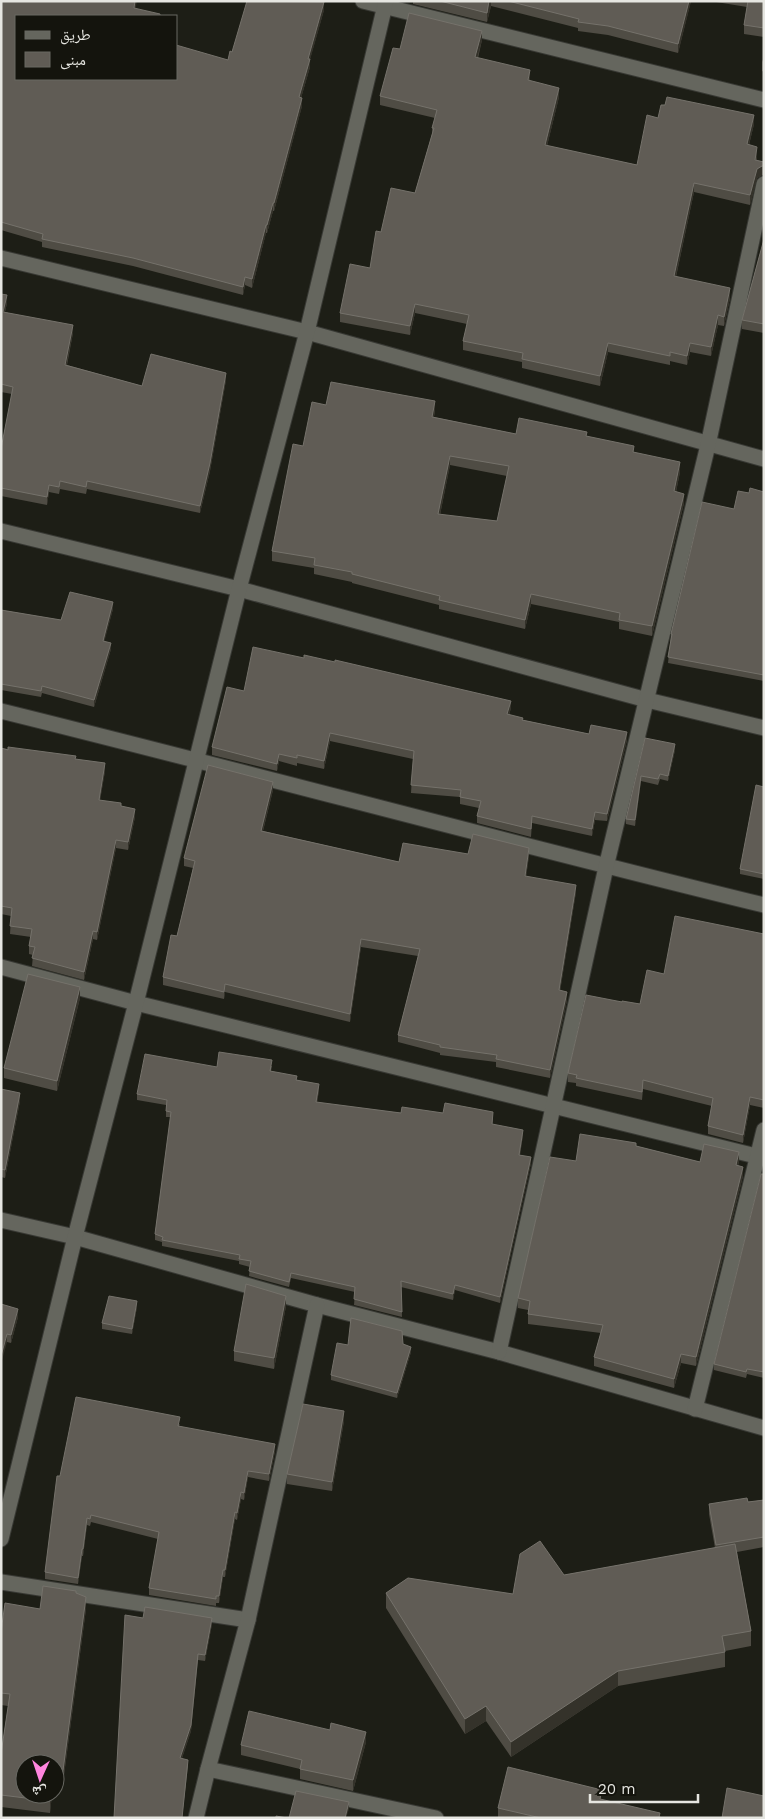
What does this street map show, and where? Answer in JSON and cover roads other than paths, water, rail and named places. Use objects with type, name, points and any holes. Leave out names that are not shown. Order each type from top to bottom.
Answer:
[{"type":"street","points":[[364,1],[386,4],[764,100]]},
{"type":"street","points":[[1,1540],[75,1237],[136,1003],[239,589],[307,332],[386,4]]},
{"type":"street","points":[[498,1352],[606,867],[708,445],[764,184]]},
{"type":"street","points":[[1,258],[307,332],[708,445],[764,459]]},
{"type":"street","points":[[1,531],[239,589],[647,700],[764,728]]},
{"type":"street","points":[[1,712],[196,760],[606,867],[764,906]]},
{"type":"street","points":[[1,967],[136,1003],[760,1157]]},
{"type":"street","points":[[695,1409],[760,1157],[764,1130]]},
{"type":"street","points":[[1,1220],[75,1237],[317,1305],[498,1352],[764,1428]]},
{"type":"street","points":[[196,1818],[248,1620],[317,1305]]},
{"type":"street","points":[[1,1582],[248,1620]]},
{"type":"street","points":[[208,1769],[436,1818]]}]
